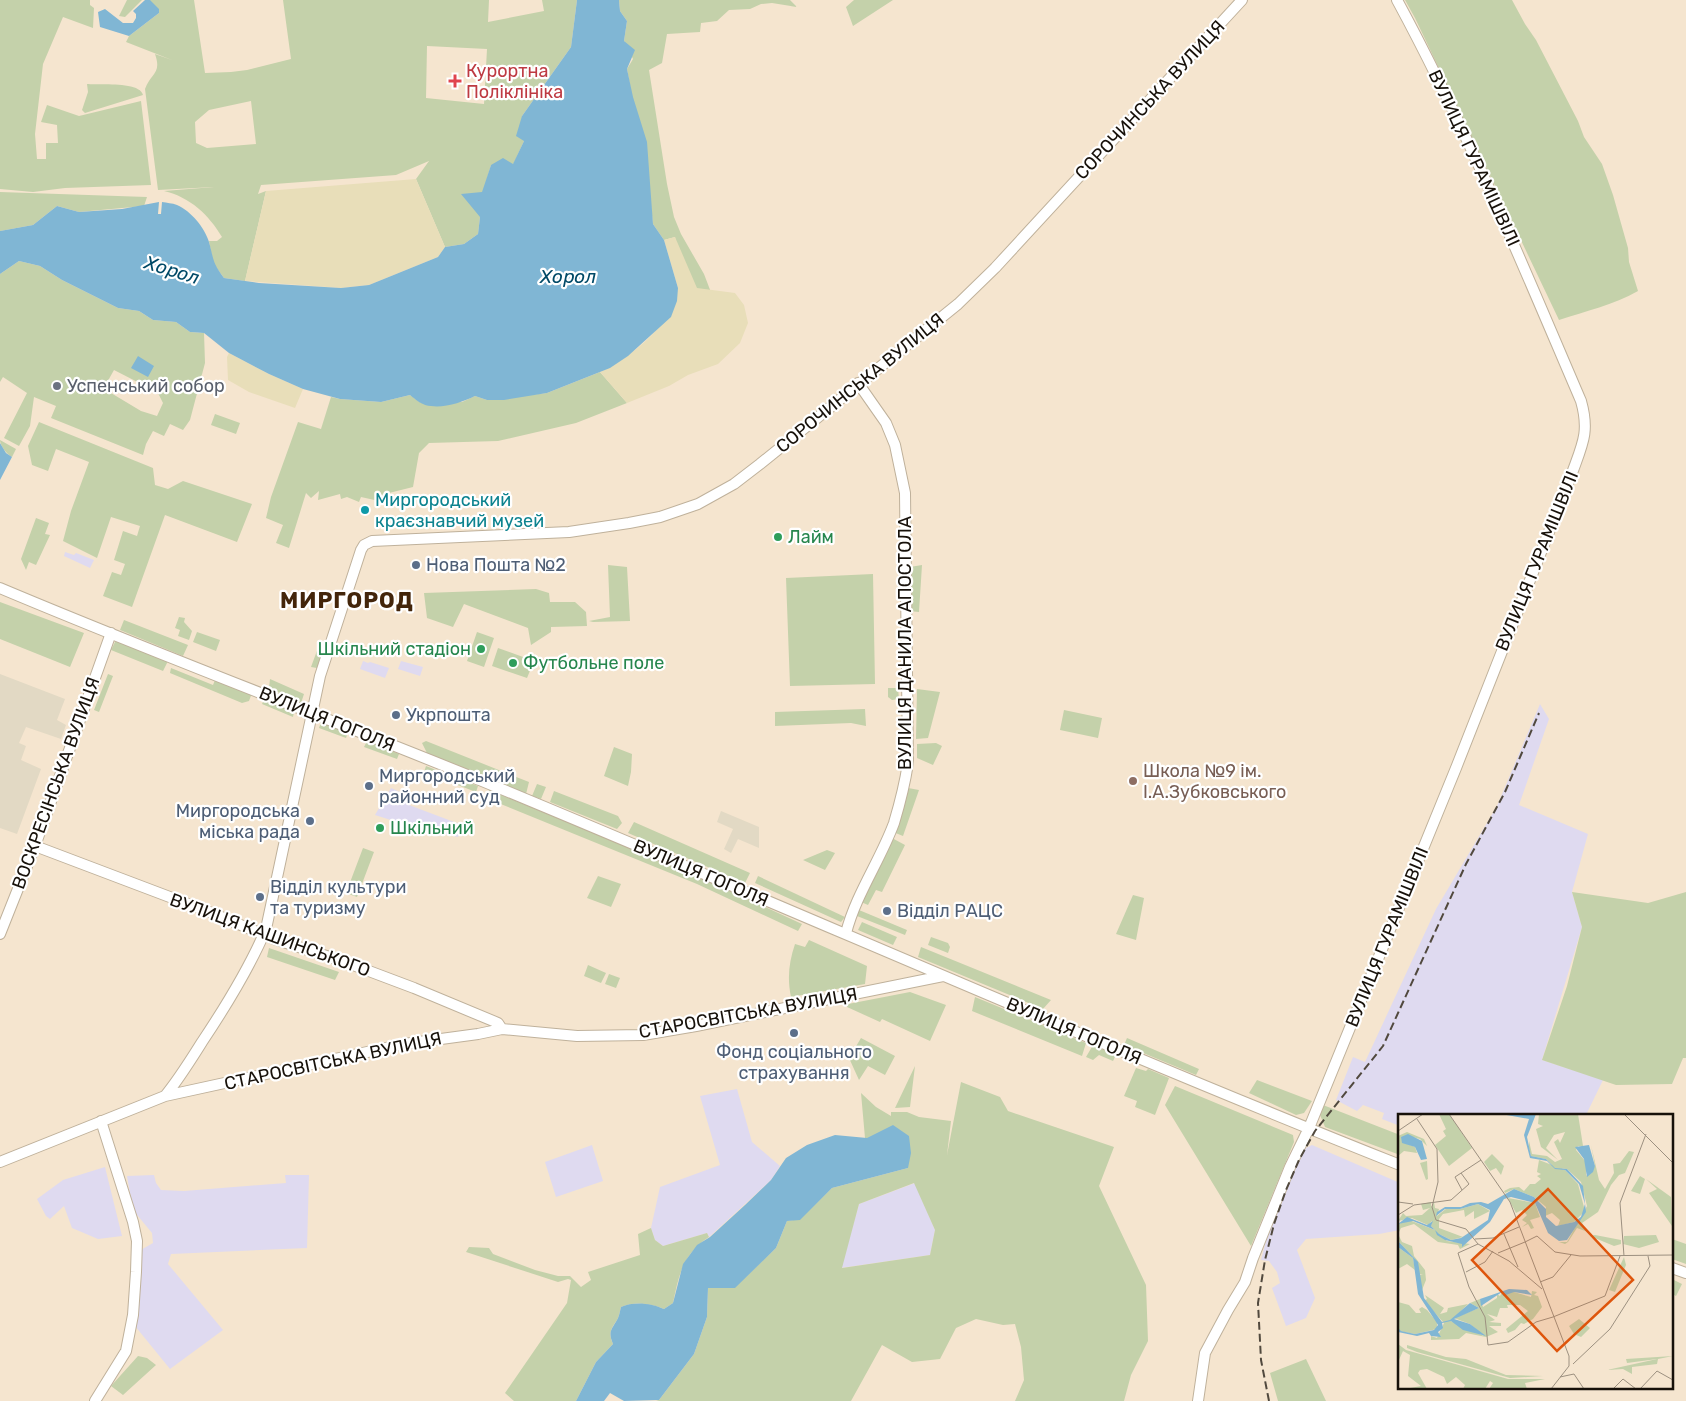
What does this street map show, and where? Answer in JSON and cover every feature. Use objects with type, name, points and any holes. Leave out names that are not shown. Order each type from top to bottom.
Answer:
[{"type":"street","name":"СОРОЧИНСЬКА ВУЛИЦЯ","points":[[312,712],[320,676],[336,623],[364,545],[372,541],[569,532],[629,523],[686,509],[734,484],[958,304],[995,268],[1242,0]]},
{"type":"street","name":"ВУЛИЦЯ ГУРАМІШВІЛІ","points":[[1198,1401],[1205,1353],[1245,1282],[1290,1167],[1309,1128],[1456,768],[1571,476],[1585,434],[1586,417],[1581,401],[1515,246],[1449,102],[1397,0]]},
{"type":"street","name":"ВУЛИЦЯ ДАНИЛА АПОСТОЛА","points":[[846,933],[850,915],[893,824],[906,782],[908,763],[905,493],[895,445],[886,423],[858,383]]},
{"type":"street","name":"ВУЛИЦЯ ГОГОЛЯ","points":[[0,588],[487,783],[1210,1088],[1398,1163]]},
{"type":"street","name":"ВОСКРЕСІНСЬКА ВУЛИЦЯ","points":[[0,934],[35,846],[110,633]]},
{"type":"street","points":[[165,1096],[183,1073],[221,1013],[264,935],[273,901],[312,712]]},
{"type":"street","name":"ВУЛИЦЯ КАШИНСЬКОГО","points":[[35,846],[212,913],[264,935],[411,987],[498,1023],[502,1029]]},
{"type":"street","name":"СТАРОСВІТСЬКА ВУЛИЦЯ","points":[[0,1162],[165,1096],[404,1044],[502,1029],[577,1036],[643,1035],[944,976]]},
{"type":"street","points":[[95,1401],[126,1351],[133,1315],[136,1272],[134,1222],[101,1121]]},
{"type":"street","points":[[1674,1269],[1686,1273]]},
{"type":"shaded area","points":[[65,552],[74,555],[76,553],[94,560],[90,568],[64,556]]},
{"type":"shaded area","points":[[363,661],[389,668],[385,678],[360,669]]},
{"type":"shaded area","points":[[401,661],[423,667],[420,676],[398,669]]},
{"type":"shaded area","points":[[0,674],[65,699],[57,720],[66,725],[61,739],[26,727],[19,743],[26,746],[21,760],[41,769],[17,834],[0,828]]},
{"type":"shaded area","points":[[1540,704],[1549,719],[1519,805],[1588,834],[1572,892],[1582,927],[1542,1060],[1603,1080],[1586,1114],[1398,1114],[1398,1125],[1382,1119],[1384,1113],[1363,1105],[1357,1111],[1336,1100],[1353,1057],[1365,1062],[1436,909],[1497,806]]},
{"type":"shaded area","points":[[391,788],[400,792],[409,805],[462,825],[458,837],[443,834],[441,836],[375,815]]},
{"type":"shaded area","points":[[721,811],[759,827],[759,848],[738,839],[731,853],[724,849],[733,829],[717,822]]},
{"type":"shaded area","points":[[737,1089],[752,1142],[780,1166],[771,1180],[709,1237],[707,1233],[663,1246],[655,1240],[651,1228],[660,1187],[720,1165],[700,1096]]},
{"type":"shaded area","points":[[592,1145],[603,1181],[556,1197],[545,1162]]},
{"type":"shaded area","points":[[1312,1145],[1398,1182],[1398,1230],[1379,1234],[1306,1239],[1297,1250],[1315,1298],[1306,1318],[1286,1326],[1272,1288],[1280,1283],[1277,1272],[1269,1261],[1261,1260],[1268,1233],[1302,1150]]},
{"type":"shaded area","points":[[105,1167],[122,1236],[98,1239],[72,1228],[64,1206],[50,1219],[46,1216],[37,1199],[63,1180]]},
{"type":"shaded area","points":[[154,1175],[156,1183],[161,1190],[184,1191],[286,1183],[285,1175],[309,1175],[307,1248],[171,1254],[168,1264],[223,1330],[170,1369],[135,1326],[140,1286],[139,1251],[153,1243],[152,1233],[133,1210],[127,1176]]},
{"type":"shaded area","points":[[915,1183],[935,1230],[930,1255],[841,1268],[859,1204]]},
{"type":"green space","points":[[0,0],[90,0],[90,5],[94,8],[93,28],[63,17],[43,64],[35,134],[37,159],[46,159],[46,143],[58,143],[57,125],[41,122],[47,105],[79,116],[141,101],[151,185],[65,188],[33,192],[0,189]]},
{"type":"green space","points":[[127,0],[142,0],[125,17],[119,16]]},
{"type":"green space","points":[[149,0],[194,0],[205,73],[247,70],[291,59],[283,0],[489,0],[488,22],[544,11],[542,0],[577,0],[571,47],[522,116],[524,141],[513,165],[491,165],[483,192],[478,234],[464,244],[445,247],[416,179],[429,161],[396,175],[261,185],[258,194],[266,191],[245,281],[224,278],[213,263],[209,241],[217,241],[222,237],[205,214],[190,202],[164,191],[214,187],[158,190],[145,89],[156,70],[157,61],[155,54],[172,60],[126,42],[129,36],[159,13]],"holes":[[[427,46],[487,49],[484,104],[426,98]],[[251,101],[256,144],[207,148],[196,143],[195,122],[209,110]]]},
{"type":"green space","points":[[619,0],[790,0],[797,7],[772,3],[761,4],[750,9],[729,10],[717,21],[701,23],[700,32],[667,34],[662,63],[649,70],[674,217],[681,234],[704,274],[712,295],[691,323],[675,237],[664,240],[653,224],[650,197],[627,69],[633,59],[624,41],[627,21],[620,11]]},
{"type":"green space","points":[[854,0],[893,0],[853,26],[846,7]]},
{"type":"green space","points":[[1405,0],[1512,0],[1536,40],[1578,121],[1584,137],[1602,164],[1613,195],[1638,291],[1609,304],[1559,320]]},
{"type":"green space","points":[[87,84],[127,86],[135,88],[143,95],[85,113],[82,110],[88,92]]},
{"type":"green space","points":[[0,192],[147,197],[144,206],[79,212],[57,206],[33,225],[0,231]]},
{"type":"green space","points":[[19,261],[40,266],[62,280],[118,308],[139,311],[153,320],[176,322],[190,332],[204,333],[205,363],[190,420],[183,430],[170,424],[164,436],[153,431],[143,455],[51,418],[56,406],[34,397],[30,426],[19,446],[4,438],[27,393],[3,377],[0,382],[0,274]],"holes":[[[114,370],[155,391],[157,387],[160,388],[158,393],[163,403],[157,416],[141,411],[91,381],[105,386]]]},
{"type":"green space","points":[[600,372],[627,403],[576,423],[498,441],[429,443],[419,453],[413,487],[389,493],[388,503],[361,497],[359,502],[347,497],[341,499],[340,494],[318,500],[319,491],[311,498],[306,493],[289,548],[276,543],[283,525],[266,518],[271,497],[298,422],[321,429],[331,397],[381,402],[410,395],[421,403],[462,402],[475,396],[487,400],[547,393]]},
{"type":"green space","points":[[215,414],[240,423],[236,434],[211,425]]},
{"type":"green space","points":[[39,422],[153,468],[155,485],[168,489],[183,481],[252,504],[237,542],[165,515],[132,607],[103,596],[112,572],[121,575],[125,564],[114,560],[123,531],[137,536],[140,526],[111,517],[97,558],[63,541],[71,511],[89,462],[56,449],[48,471],[32,465],[28,446]]},
{"type":"green space","points":[[0,440],[16,449],[12,457],[4,450]]},
{"type":"green space","points":[[36,518],[49,523],[45,534],[50,535],[36,565],[29,562],[26,570],[21,559]]},
{"type":"green space","points":[[608,565],[627,567],[630,621],[589,621],[610,617]]},
{"type":"green space","points":[[922,565],[919,612],[909,611],[910,567]]},
{"type":"green space","points":[[873,574],[875,684],[790,686],[786,578]]},
{"type":"green space","points":[[536,589],[549,593],[550,602],[575,602],[586,612],[587,626],[551,627],[551,632],[531,645],[528,628],[464,604],[453,627],[427,618],[424,593]]},
{"type":"green space","points":[[0,602],[84,633],[70,667],[0,639]]},
{"type":"green space","points":[[179,617],[185,618],[184,622],[192,631],[189,640],[178,636],[180,630],[175,628]]},
{"type":"green space","points":[[124,620],[188,645],[183,656],[120,630]]},
{"type":"green space","points":[[197,632],[220,640],[216,651],[193,642]]},
{"type":"green space","name":"Шкільний стадіон","points":[[477,632],[494,638],[484,667],[467,661]]},
{"type":"green space","points":[[121,640],[168,661],[163,671],[111,650],[115,642]]},
{"type":"green space","points":[[318,648],[324,650],[317,668],[311,667]]},
{"type":"green space","name":"Футбольне поле","points":[[498,648],[534,661],[527,678],[492,666]]},
{"type":"green space","points":[[171,668],[213,685],[215,680],[252,693],[249,701],[242,703],[170,673]]},
{"type":"green space","points":[[108,674],[113,676],[99,712],[94,710]]},
{"type":"green space","points":[[270,679],[304,694],[301,703],[269,688]]},
{"type":"green space","points":[[888,688],[898,688],[899,699],[892,700],[888,697]]},
{"type":"green space","points":[[917,689],[940,692],[928,738],[916,739]]},
{"type":"green space","points":[[264,700],[294,712],[293,717],[262,704]]},
{"type":"green space","points":[[865,709],[866,726],[851,723],[775,726],[775,712]]},
{"type":"green space","points":[[1064,710],[1102,718],[1098,738],[1060,730]]},
{"type":"green space","points":[[321,722],[348,732],[346,738],[319,728]]},
{"type":"green space","points":[[367,741],[399,754],[397,759],[364,747]]},
{"type":"green space","points":[[426,741],[529,782],[526,794],[428,755],[422,743]]},
{"type":"green space","points":[[936,743],[942,746],[933,765],[917,758],[917,744]]},
{"type":"green space","points":[[614,747],[632,754],[628,786],[604,776]]},
{"type":"green space","points":[[426,766],[478,786],[476,792],[424,772]]},
{"type":"green space","points":[[537,784],[546,787],[541,799],[532,796]]},
{"type":"green space","points":[[908,788],[919,790],[903,836],[893,832]]},
{"type":"green space","points":[[489,790],[701,877],[802,924],[798,931],[697,884],[486,798]]},
{"type":"green space","points":[[554,791],[618,816],[622,823],[617,829],[550,802]]},
{"type":"green space","points":[[634,822],[750,873],[745,883],[628,833]]},
{"type":"green space","points":[[892,838],[905,845],[882,892],[876,890],[868,905],[861,902]]},
{"type":"green space","points":[[363,848],[374,852],[357,897],[346,893]]},
{"type":"green space","points":[[827,850],[835,853],[825,870],[803,860]]},
{"type":"green space","points":[[598,876],[621,884],[611,907],[587,898]]},
{"type":"green space","points":[[758,876],[845,917],[841,922],[755,883]]},
{"type":"green space","points":[[1572,892],[1648,903],[1686,892],[1686,1058],[1683,1058],[1672,1084],[1616,1085],[1542,1060],[1567,986],[1582,927]]},
{"type":"green space","points":[[1133,895],[1144,898],[1136,940],[1116,934]]},
{"type":"green space","points":[[859,910],[907,930],[905,935],[857,916]]},
{"type":"green space","points":[[862,922],[897,937],[893,945],[858,930]]},
{"type":"green space","points":[[931,937],[948,943],[950,947],[948,953],[928,945]]},
{"type":"green space","points":[[809,940],[867,966],[865,984],[791,997],[789,970],[795,944],[805,947]]},
{"type":"green space","points":[[921,947],[1051,1000],[1043,1009],[918,957]]},
{"type":"green space","points":[[269,948],[339,972],[335,980],[267,957]]},
{"type":"green space","points":[[588,965],[606,973],[601,983],[584,976]]},
{"type":"green space","points":[[609,974],[620,978],[616,988],[605,984]]},
{"type":"green space","points":[[910,992],[946,1005],[930,1041],[882,1019],[880,1022],[847,1007],[848,1004]]},
{"type":"green space","points":[[975,997],[1086,1043],[1082,1056],[972,1011]]},
{"type":"green space","points":[[861,1038],[895,1056],[885,1075],[868,1066],[859,1080],[849,1058]]},
{"type":"green space","points":[[1127,1038],[1199,1069],[1196,1075],[1124,1045]]},
{"type":"green space","points":[[1093,1045],[1116,1055],[1113,1061],[1099,1055],[1093,1060],[1086,1057]]},
{"type":"green space","points":[[915,1066],[910,1107],[895,1108]]},
{"type":"green space","points":[[1136,1068],[1146,1071],[1148,1069],[1169,1078],[1155,1115],[1135,1107],[1137,1101],[1124,1096]]},
{"type":"green space","points":[[1257,1080],[1312,1101],[1304,1113],[1296,1115],[1249,1093]]},
{"type":"green space","points":[[961,1082],[1000,1097],[1008,1111],[1114,1147],[1099,1186],[1146,1285],[1148,1341],[1131,1375],[1124,1401],[1015,1401],[1024,1380],[1021,1347],[1015,1324],[1003,1325],[976,1319],[956,1328],[940,1359],[912,1362],[882,1345],[851,1401],[656,1401],[659,1400],[694,1354],[707,1317],[708,1288],[735,1287],[776,1248],[787,1221],[800,1219],[832,1188],[908,1168],[865,1138],[861,1093],[876,1107],[891,1116],[891,1112],[907,1112],[919,1117],[951,1121],[947,1155]],"holes":[[[914,1183],[935,1230],[930,1255],[842,1268],[859,1204]]]},
{"type":"green space","points":[[1175,1086],[1293,1135],[1294,1142],[1251,1246],[1165,1105]]},
{"type":"green space","points":[[1323,1105],[1398,1134],[1398,1154],[1325,1127],[1320,1115]]},
{"type":"green space","points":[[651,1228],[655,1240],[663,1246],[707,1233],[709,1237],[693,1250],[688,1258],[680,1274],[673,1303],[664,1309],[654,1305],[642,1304],[631,1304],[621,1307],[611,1331],[613,1344],[596,1362],[576,1401],[514,1401],[505,1393],[567,1303],[571,1280],[558,1282],[466,1252],[469,1247],[489,1248],[493,1254],[535,1270],[558,1276],[570,1276],[581,1287],[591,1280],[588,1272],[640,1255],[638,1234]]},
{"type":"green space","points":[[1674,1240],[1686,1244],[1686,1264],[1674,1260]]},
{"type":"green space","points":[[1674,1280],[1682,1284],[1676,1296],[1674,1295]]},
{"type":"green space","points":[[138,1356],[147,1358],[156,1365],[123,1395],[111,1386]]},
{"type":"green space","points":[[1306,1359],[1326,1401],[1278,1401],[1270,1373]]},
{"type":"sand","points":[[416,179],[445,247],[438,257],[369,285],[341,288],[245,281],[266,191]]},
{"type":"sand","points":[[675,237],[697,288],[735,293],[744,305],[748,323],[740,343],[718,364],[688,375],[669,386],[627,403],[600,372],[623,359],[640,346],[654,333],[664,317],[678,288],[664,240]]},
{"type":"sand","points":[[229,353],[303,389],[295,408],[249,392],[228,380],[227,357]]},
{"type":"water","points":[[145,0],[150,0],[159,9],[159,13],[129,36],[100,27],[98,12],[105,9],[123,23],[133,23],[136,14],[133,11]]},
{"type":"water","name":"Хорол","points":[[577,0],[619,0],[620,11],[627,21],[624,41],[635,50],[627,69],[633,97],[647,142],[653,224],[664,240],[678,288],[677,301],[671,317],[628,356],[610,368],[547,393],[504,400],[487,400],[475,396],[454,404],[428,406],[410,395],[381,402],[340,399],[303,389],[269,374],[229,353],[204,333],[190,332],[176,322],[153,320],[139,311],[118,308],[62,280],[40,266],[19,261],[0,274],[0,231],[33,225],[57,206],[79,212],[122,209],[159,202],[158,214],[161,214],[162,202],[171,203],[187,211],[197,220],[207,237],[215,264],[224,278],[259,283],[341,288],[369,285],[438,257],[445,247],[464,244],[478,234],[480,217],[461,194],[482,192],[491,165],[503,158],[513,164],[524,141],[516,136],[522,116],[571,47]]},
{"type":"water","points":[[138,356],[154,366],[148,377],[131,368]]},
{"type":"water","points":[[0,443],[6,453],[12,457],[0,480]]},
{"type":"water","points":[[893,1125],[909,1136],[911,1153],[908,1168],[832,1188],[800,1220],[787,1221],[776,1248],[735,1288],[708,1288],[707,1317],[694,1354],[659,1400],[624,1401],[610,1393],[604,1401],[576,1401],[596,1362],[613,1344],[611,1331],[621,1307],[631,1304],[642,1304],[654,1305],[664,1309],[673,1303],[683,1264],[697,1245],[710,1237],[771,1180],[786,1158],[807,1145],[835,1135],[867,1138]]},
{"type":"railway","points":[[1269,1401],[1261,1360],[1258,1303],[1265,1260],[1274,1224],[1286,1190],[1299,1160],[1315,1131],[1383,1046],[1466,864],[1505,792],[1539,713]]},
{"type":"place","name":"Курортна Поліклініка","points":[[455,81]]},
{"type":"place","name":"Успенський собор","points":[[57,386]]},
{"type":"place","name":"Миргородський краєзнавчий музей","points":[[365,510]]},
{"type":"place","name":"Лайм","points":[[778,537]]},
{"type":"place","name":"Нова Пошта №2","points":[[416,565]]},
{"type":"place","name":"Шкільний стадіон","points":[[481,649]]},
{"type":"place","name":"Футбольне поле","points":[[513,663]]},
{"type":"place","name":"Укрпошта","points":[[396,715]]},
{"type":"place","name":"Школа №9 ім. І.А.Зубковського","points":[[1133,781]]},
{"type":"place","name":"Миргородський районний суд","points":[[369,786]]},
{"type":"place","name":"Миргородська міська рада","points":[[310,821]]},
{"type":"place","name":"Шкільний","points":[[380,828]]},
{"type":"place","name":"Відділ культури та туризму","points":[[260,897]]},
{"type":"place","name":"Відділ РАЦС","points":[[887,911]]},
{"type":"place","name":"Фонд соціального страхування","points":[[794,1033]]},
{"type":"district","name":"МИРГОРОД","points":[[347,600]]}]
